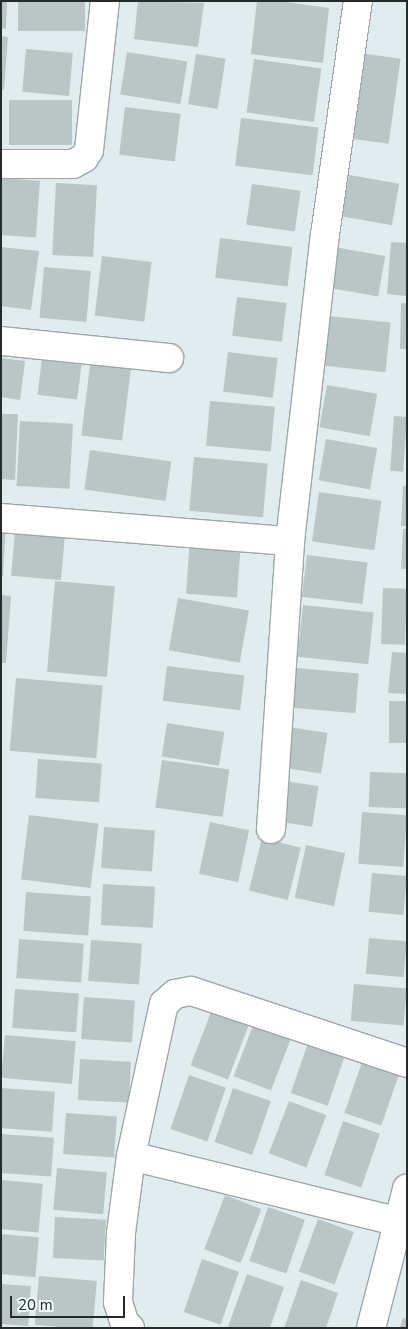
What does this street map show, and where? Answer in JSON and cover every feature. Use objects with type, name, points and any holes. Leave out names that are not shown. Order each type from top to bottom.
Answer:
[{"type":"street","points":[[1,164],[73,164],[84,158],[89,150],[105,1]]},
{"type":"street","points":[[271,829],[290,541],[325,235],[358,1]]},
{"type":"street","points":[[1,340],[170,358]]},
{"type":"street","points":[[1,518],[290,541]]},
{"type":"street","points":[[130,1328],[125,1324],[118,1302],[122,1233],[131,1156],[164,1004],[176,994],[191,991],[407,1063]]},
{"type":"street","points":[[131,1156],[403,1223]]},
{"type":"street","points":[[371,1328],[403,1223],[407,1189]]},
{"type":"building","points":[[1,1],[7,1],[6,29],[1,28]]},
{"type":"building","points":[[18,1],[85,1],[85,31],[18,31]]},
{"type":"building","points":[[138,1],[204,3],[198,47],[134,39]]},
{"type":"building","points":[[257,1],[279,1],[329,8],[323,63],[251,54]]},
{"type":"building","points":[[1,36],[8,37],[4,90],[1,89]]},
{"type":"building","points":[[26,49],[73,53],[69,96],[22,92]]},
{"type":"building","points":[[127,52],[187,62],[181,104],[120,94]]},
{"type":"building","points":[[360,53],[401,59],[389,144],[348,138]]},
{"type":"building","points":[[196,54],[226,59],[218,109],[188,104]]},
{"type":"building","points":[[254,59],[321,68],[314,122],[246,112]]},
{"type":"building","points":[[9,100],[72,100],[72,145],[9,145]]},
{"type":"building","points":[[125,107],[181,114],[175,161],[119,155]]},
{"type":"building","points":[[241,118],[318,128],[313,175],[235,166]]},
{"type":"building","points":[[349,175],[399,184],[392,225],[342,216]]},
{"type":"building","points":[[1,178],[40,181],[36,238],[1,235]]},
{"type":"building","points":[[56,183],[97,185],[93,257],[52,255]]},
{"type":"building","points":[[252,184],[301,191],[295,231],[246,225]]},
{"type":"building","points":[[220,238],[292,247],[288,287],[215,278]]},
{"type":"building","points":[[391,242],[407,243],[407,296],[387,294]]},
{"type":"building","points":[[1,247],[39,251],[31,310],[1,306]]},
{"type":"building","points":[[334,247],[385,256],[378,296],[327,287]]},
{"type":"building","points":[[102,256],[152,262],[144,322],[95,316]]},
{"type":"building","points":[[44,267],[91,271],[86,322],[40,318]]},
{"type":"building","points":[[237,297],[287,303],[282,342],[232,336]]},
{"type":"building","points":[[401,303],[407,303],[407,349],[400,349]]},
{"type":"building","points":[[329,316],[391,322],[385,372],[324,366]]},
{"type":"building","points":[[228,352],[278,358],[273,398],[223,392]]},
{"type":"building","points":[[91,357],[132,362],[122,440],[81,435]]},
{"type":"building","points":[[1,358],[25,361],[20,400],[1,397]]},
{"type":"building","points":[[42,358],[82,363],[77,400],[37,395]]},
{"type":"building","points":[[327,385],[377,394],[370,436],[320,427]]},
{"type":"building","points":[[210,401],[275,407],[271,451],[206,446]]},
{"type":"building","points":[[1,414],[18,414],[15,480],[1,479]]},
{"type":"building","points":[[394,416],[407,417],[403,472],[390,471]]},
{"type":"building","points":[[20,421],[73,424],[70,489],[17,486]]},
{"type":"building","points":[[326,439],[377,448],[370,489],[319,480]]},
{"type":"building","points":[[90,450],[171,461],[166,501],[84,490]]},
{"type":"building","points":[[194,457],[268,463],[263,517],[189,511]]},
{"type":"building","points":[[403,486],[407,486],[407,526],[401,526]]},
{"type":"building","points":[[319,492],[381,501],[374,550],[312,542]]},
{"type":"building","points":[[16,520],[66,524],[61,580],[11,576]]},
{"type":"building","points":[[1,523],[6,523],[3,576],[1,576]]},
{"type":"building","points":[[403,529],[407,529],[407,569],[401,569]]},
{"type":"building","points":[[190,538],[241,542],[237,597],[186,594]]},
{"type":"building","points":[[307,555],[368,562],[362,604],[302,597]]},
{"type":"building","points":[[55,581],[115,586],[107,677],[47,672]]},
{"type":"building","points":[[383,588],[407,589],[405,645],[381,644]]},
{"type":"building","points":[[1,595],[11,596],[6,663],[1,663]]},
{"type":"building","points":[[178,598],[249,611],[240,663],[169,650]]},
{"type":"building","points":[[303,605],[374,612],[368,664],[298,657]]},
{"type":"building","points":[[392,652],[407,653],[407,694],[388,693]]},
{"type":"building","points":[[167,666],[244,676],[240,710],[163,701]]},
{"type":"building","points":[[296,668],[359,673],[355,713],[293,708]]},
{"type":"building","points":[[16,678],[103,686],[96,758],[10,751]]},
{"type":"building","points":[[389,701],[407,701],[407,743],[389,743]]},
{"type":"building","points":[[167,723],[224,732],[219,766],[162,757]]},
{"type":"building","points":[[289,727],[328,733],[321,774],[283,767]]},
{"type":"building","points":[[38,759],[102,763],[99,802],[35,798]]},
{"type":"building","points":[[162,760],[229,769],[223,817],[155,808]]},
{"type":"building","points":[[370,772],[407,773],[406,808],[369,807]]},
{"type":"building","points":[[279,780],[319,786],[312,827],[273,820]]},
{"type":"building","points":[[362,812],[407,815],[403,867],[358,864]]},
{"type":"building","points":[[29,815],[98,824],[91,888],[21,880]]},
{"type":"building","points":[[210,822],[249,830],[238,882],[199,874]]},
{"type":"building","points":[[104,827],[155,831],[152,871],[101,868]]},
{"type":"building","points":[[262,838],[301,848],[288,900],[249,890]]},
{"type":"building","points":[[306,845],[345,853],[334,906],[295,898]]},
{"type":"building","points":[[372,873],[407,876],[403,915],[369,912]]},
{"type":"building","points":[[103,884],[155,887],[153,928],[101,925]]},
{"type":"building","points":[[26,892],[91,897],[88,935],[23,931]]},
{"type":"building","points":[[369,938],[407,941],[404,977],[366,974]]},
{"type":"building","points":[[19,939],[84,944],[81,982],[16,978]]},
{"type":"building","points":[[91,940],[142,944],[139,984],[88,981]]},
{"type":"building","points":[[354,984],[407,989],[404,1025],[351,1021]]},
{"type":"building","points":[[15,989],[79,993],[76,1032],[12,1028]]},
{"type":"building","points":[[84,997],[135,1001],[132,1042],[81,1039]]},
{"type":"building","points":[[211,1012],[248,1026],[228,1080],[191,1065]]},
{"type":"building","points":[[254,1023],[291,1037],[271,1091],[234,1076]]},
{"type":"building","points":[[5,1035],[76,1041],[72,1084],[1,1078]]},
{"type":"building","points":[[309,1040],[346,1053],[328,1106],[291,1093]]},
{"type":"building","points":[[80,1059],[131,1062],[129,1103],[78,1100]]},
{"type":"building","points":[[363,1059],[400,1072],[381,1126],[344,1113]]},
{"type":"building","points":[[189,1075],[226,1088],[207,1142],[170,1129]]},
{"type":"building","points":[[1,1088],[55,1092],[52,1132],[1,1128]]},
{"type":"building","points":[[233,1088],[271,1101],[252,1155],[214,1142]]},
{"type":"building","points":[[289,1101],[326,1115],[306,1168],[269,1153]]},
{"type":"building","points":[[66,1113],[117,1117],[114,1157],[63,1154]]},
{"type":"building","points":[[343,1121],[380,1134],[361,1188],[324,1175]]},
{"type":"building","points":[[1,1134],[54,1138],[51,1177],[1,1173]]},
{"type":"building","points":[[57,1168],[107,1172],[103,1214],[53,1210]]},
{"type":"building","points":[[1,1180],[43,1184],[39,1232],[1,1229]]},
{"type":"building","points":[[225,1195],[261,1209],[241,1263],[204,1249]]},
{"type":"building","points":[[268,1207],[305,1220],[286,1274],[249,1261]]},
{"type":"building","points":[[55,1217],[106,1220],[104,1261],[53,1258]]},
{"type":"building","points":[[318,1219],[354,1232],[335,1285],[299,1272]]},
{"type":"building","points":[[1,1234],[39,1237],[35,1277],[1,1274]]},
{"type":"building","points":[[202,1259],[239,1272],[221,1325],[184,1312]]},
{"type":"building","points":[[247,1274],[284,1287],[270,1328],[228,1327]]},
{"type":"building","points":[[39,1276],[97,1281],[93,1328],[35,1325]]},
{"type":"building","points":[[301,1280],[338,1293],[326,1328],[284,1328]]},
{"type":"building","points":[[1,1284],[31,1286],[28,1326],[1,1324]]},
{"type":"building","points":[[403,1318],[407,1319],[407,1328],[400,1328]]}]
